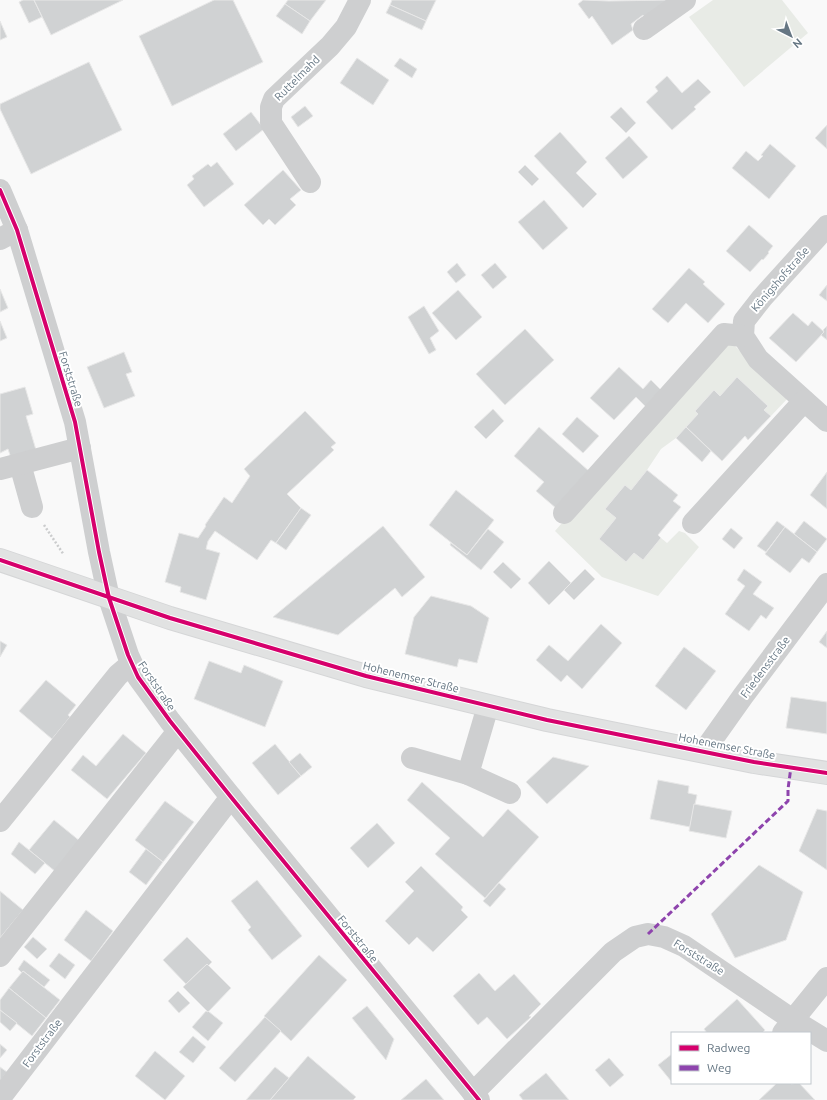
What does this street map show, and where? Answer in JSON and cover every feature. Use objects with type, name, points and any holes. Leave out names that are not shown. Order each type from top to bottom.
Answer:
[{"type":"main road","name":"Hohenemser Straße","points":[[0,560],[170,618],[366,676],[547,720],[754,762],[827,773]]},
{"type":"street","name":"Ruttelmahd","points":[[310,182],[272,124],[271,107],[274,99],[330,46],[346,27],[360,0]]},
{"type":"street","points":[[644,29],[685,0]]},
{"type":"street","name":"Forststraße","points":[[0,190],[8,234],[75,422],[100,558],[109,598],[131,664],[138,677],[178,731],[476,1096],[613,952],[634,937],[648,934],[664,936],[684,946],[703,958],[788,1026],[804,1032]]},
{"type":"street","name":"Königshofstraße","points":[[743,336],[744,321],[753,309],[827,226]]},
{"type":"street","points":[[564,513],[724,334],[743,336],[758,358],[827,421]]},
{"type":"street","points":[[693,523],[804,401]]},
{"type":"street","points":[[32,507],[10,466],[80,448]]},
{"type":"street","name":"Friedensstraße","points":[[704,751],[827,584]]},
{"type":"street","name":"Forststraße","points":[[0,821],[118,675],[131,664]]},
{"type":"street","points":[[468,774],[488,706]]},
{"type":"street","points":[[0,956],[178,731]]},
{"type":"street","points":[[412,758],[468,774],[510,793]]},
{"type":"street","name":"Forststraße","points":[[0,1098],[231,797]]},
{"type":"street","points":[[788,1026],[827,978]]},
{"type":"street","name":"Forststraße","points":[[811,1035],[827,1041]]},
{"type":"path","points":[[32,507],[64,555]]},
{"type":"shaded area","points":[[713,0],[782,0],[808,33],[744,87],[689,17]]},
{"type":"shaded area","points":[[722,344],[734,345],[788,398],[771,416],[764,410],[768,406],[737,377],[720,396],[714,390],[695,411],[698,414],[676,438],[661,449],[631,490],[625,485],[605,509],[616,518],[599,539],[626,562],[634,553],[643,560],[661,538],[667,543],[679,531],[685,533],[699,547],[658,596],[602,577],[555,531],[641,432]]},
{"type":"building","points":[[23,0],[34,0],[42,17],[29,23],[19,2]]},
{"type":"building","points":[[34,0],[123,0],[51,35]]},
{"type":"building","points":[[214,0],[233,0],[263,62],[172,106],[139,36]]},
{"type":"building","points":[[288,0],[326,0],[310,21],[285,4]]},
{"type":"building","points":[[392,0],[436,0],[426,21],[390,5]]},
{"type":"building","points":[[583,0],[669,0],[646,18],[643,15],[631,24],[633,30],[612,45],[592,16],[589,19],[578,4]]},
{"type":"building","points":[[285,4],[310,21],[302,34],[276,16]]},
{"type":"building","points":[[390,5],[426,21],[422,30],[386,13]]},
{"type":"building","points":[[0,21],[7,37],[0,40]]},
{"type":"building","points":[[357,58],[389,80],[373,105],[340,83]]},
{"type":"building","points":[[400,58],[417,69],[412,78],[394,66]]},
{"type":"building","points":[[89,62],[122,130],[31,174],[0,109],[0,104]]},
{"type":"building","points":[[667,76],[682,93],[698,79],[711,92],[694,107],[696,109],[672,130],[646,102],[658,91],[655,87]]},
{"type":"building","points":[[305,106],[313,116],[298,127],[291,117]]},
{"type":"building","points":[[621,107],[636,123],[626,133],[610,117]]},
{"type":"building","points":[[251,112],[264,129],[236,151],[223,134]]},
{"type":"building","points":[[827,125],[827,149],[815,138]]},
{"type":"building","points":[[560,132],[587,162],[576,173],[597,194],[583,208],[534,156]]},
{"type":"building","points":[[629,136],[648,157],[623,179],[605,158]]},
{"type":"building","points":[[770,144],[796,166],[769,199],[732,168],[746,151],[758,161],[763,156],[761,155]]},
{"type":"building","points":[[217,162],[234,184],[204,207],[187,185],[194,179],[192,176],[208,164],[211,167]]},
{"type":"building","points":[[525,165],[539,179],[532,186],[518,172]]},
{"type":"building","points":[[283,170],[301,190],[290,199],[296,205],[275,225],[269,219],[263,225],[244,205]]},
{"type":"building","points":[[544,200],[568,228],[543,250],[518,222]]},
{"type":"building","points":[[749,225],[773,246],[763,260],[762,259],[750,272],[726,251]]},
{"type":"building","points":[[457,263],[466,275],[456,283],[447,272]]},
{"type":"building","points":[[495,263],[507,277],[493,289],[481,275]]},
{"type":"building","points":[[689,268],[705,282],[703,284],[725,304],[708,323],[686,303],[668,323],[652,309]]},
{"type":"building","points":[[827,285],[827,301],[819,295]]},
{"type":"building","points":[[0,289],[8,308],[0,312]]},
{"type":"building","points":[[458,290],[482,317],[456,340],[432,313]]},
{"type":"building","points":[[424,306],[439,331],[430,338],[436,350],[429,354],[408,317]]},
{"type":"building","points":[[793,313],[808,326],[812,321],[824,332],[796,362],[769,338]]},
{"type":"building","points":[[0,321],[7,338],[0,341]]},
{"type":"building","points":[[827,326],[827,340],[821,335]]},
{"type":"building","points":[[525,329],[554,360],[505,405],[476,374]]},
{"type":"building","points":[[124,352],[132,372],[126,374],[135,396],[104,408],[87,367]]},
{"type":"building","points":[[619,367],[643,389],[651,380],[661,390],[646,407],[636,397],[614,420],[590,398]]},
{"type":"building","points":[[737,377],[768,406],[764,410],[771,416],[748,440],[745,436],[722,461],[686,427],[698,414],[695,411],[714,390],[720,396]]},
{"type":"building","points":[[25,387],[33,414],[26,416],[36,450],[11,458],[8,449],[0,453],[0,394]]},
{"type":"building","points":[[493,409],[504,421],[486,439],[474,427]]},
{"type":"building","points":[[305,411],[336,443],[331,447],[334,450],[287,494],[301,508],[276,543],[271,540],[257,560],[215,531],[208,541],[206,549],[220,553],[206,600],[180,592],[181,587],[165,582],[179,533],[198,538],[224,497],[232,503],[250,476],[244,469]]},
{"type":"building","points":[[577,417],[599,436],[583,453],[562,434]]},
{"type":"building","points":[[539,427],[590,472],[557,509],[536,491],[544,482],[514,456]]},
{"type":"building","points":[[686,427],[711,451],[702,462],[676,438]]},
{"type":"building","points":[[647,470],[678,495],[673,501],[681,507],[658,535],[661,538],[643,560],[634,553],[626,562],[599,539],[616,518],[605,509],[625,485],[631,490]]},
{"type":"building","points":[[827,472],[827,509],[810,495]]},
{"type":"building","points":[[456,490],[494,520],[467,555],[429,525]]},
{"type":"building","points":[[301,508],[311,515],[286,550],[276,543]]},
{"type":"building","points":[[777,521],[785,527],[766,552],[757,546]]},
{"type":"building","points":[[804,521],[827,539],[817,552],[794,534]]},
{"type":"building","points":[[383,526],[425,577],[402,597],[395,588],[338,635],[273,617]]},
{"type":"building","points":[[785,527],[817,552],[809,563],[802,558],[790,573],[765,554]]},
{"type":"building","points":[[731,528],[743,538],[734,549],[722,539]]},
{"type":"building","points":[[488,529],[504,542],[481,570],[450,545],[451,543],[467,555]]},
{"type":"building","points":[[549,561],[571,583],[549,605],[528,583]]},
{"type":"building","points":[[503,562],[521,579],[511,589],[493,572]]},
{"type":"building","points":[[585,569],[595,579],[574,600],[564,590]]},
{"type":"building","points":[[744,569],[762,582],[753,594],[774,608],[766,619],[761,615],[749,631],[725,614],[745,586],[737,580]]},
{"type":"building","points":[[431,596],[471,606],[489,618],[477,663],[459,659],[457,667],[405,654],[414,617]]},
{"type":"building","points":[[601,624],[622,643],[582,689],[567,675],[561,682],[536,660],[549,645],[568,661]]},
{"type":"building","points":[[827,631],[827,648],[819,642]]},
{"type":"building","points":[[0,641],[7,645],[0,657]]},
{"type":"building","points":[[684,647],[716,671],[686,710],[655,686]]},
{"type":"building","points":[[209,661],[241,673],[244,665],[283,681],[265,727],[194,699]]},
{"type":"building","points":[[46,680],[76,705],[68,715],[70,717],[52,739],[19,711]]},
{"type":"building","points":[[791,697],[827,702],[827,734],[786,728]]},
{"type":"building","points":[[123,734],[146,753],[107,799],[71,770],[83,755],[96,766]]},
{"type":"building","points":[[275,744],[301,776],[278,795],[252,763]]},
{"type":"building","points":[[300,753],[312,767],[301,776],[289,762]]},
{"type":"building","points":[[553,757],[589,766],[547,804],[526,782]]},
{"type":"building","points":[[658,780],[689,786],[688,793],[697,795],[690,827],[650,819]]},
{"type":"building","points":[[422,782],[483,837],[508,809],[539,837],[485,898],[435,854],[450,838],[407,800]]},
{"type":"building","points":[[165,801],[194,822],[163,862],[135,840]]},
{"type":"building","points":[[694,804],[732,811],[726,838],[689,831]]},
{"type":"building","points":[[817,809],[827,811],[827,870],[799,851]]},
{"type":"building","points":[[54,820],[81,842],[56,872],[29,850]]},
{"type":"building","points":[[377,823],[395,843],[368,868],[350,848]]},
{"type":"building","points":[[19,842],[45,863],[35,874],[11,854]]},
{"type":"building","points":[[146,849],[163,862],[146,885],[129,872]]},
{"type":"building","points":[[759,865],[803,892],[786,940],[735,958],[711,914]]},
{"type":"building","points":[[421,866],[463,907],[461,910],[468,917],[433,952],[417,937],[409,945],[385,921],[414,891],[405,882]]},
{"type":"building","points":[[257,880],[302,936],[272,960],[248,930],[251,927],[231,901]]},
{"type":"building","points":[[499,883],[506,889],[490,907],[483,901]]},
{"type":"building","points":[[0,891],[23,910],[0,938]]},
{"type":"building","points":[[86,910],[113,931],[91,961],[64,940]]},
{"type":"building","points":[[33,937],[47,949],[37,959],[24,947]]},
{"type":"building","points":[[187,937],[212,962],[208,966],[207,964],[186,984],[163,960]]},
{"type":"building","points":[[59,953],[75,965],[65,979],[49,966]]},
{"type":"building","points":[[319,955],[347,980],[291,1041],[264,1016]]},
{"type":"building","points":[[24,960],[50,980],[44,987],[23,971],[22,973],[18,969]]},
{"type":"building","points":[[207,964],[231,988],[208,1012],[183,987]]},
{"type":"building","points":[[23,971],[60,1000],[46,1018],[9,988]]},
{"type":"building","points":[[479,973],[495,991],[514,974],[541,1004],[529,1016],[531,1017],[507,1039],[487,1017],[478,1025],[453,996]]},
{"type":"building","points":[[9,988],[46,1018],[32,1036],[0,1010],[0,1000]]},
{"type":"building","points":[[178,991],[190,1003],[179,1013],[168,1001]]},
{"type":"building","points":[[737,999],[765,1030],[763,1032],[706,1032],[704,1029]]},
{"type":"building","points":[[367,1006],[394,1039],[386,1060],[352,1018]]},
{"type":"building","points":[[0,1010],[17,1023],[10,1031],[0,1022]]},
{"type":"building","points":[[206,1011],[223,1023],[208,1041],[192,1027]]},
{"type":"building","points":[[265,1017],[281,1031],[235,1082],[219,1068]]},
{"type":"building","points":[[193,1036],[206,1047],[193,1063],[179,1052]]},
{"type":"building","points":[[0,1044],[7,1050],[0,1058]]},
{"type":"building","points":[[155,1051],[185,1076],[165,1100],[135,1076]]},
{"type":"building","points":[[671,1055],[671,1081],[658,1065]]},
{"type":"building","points":[[308,1056],[356,1097],[353,1100],[270,1100]]},
{"type":"building","points":[[609,1058],[624,1075],[610,1087],[595,1070]]},
{"type":"building","points":[[0,1067],[7,1072],[0,1081]]},
{"type":"building","points":[[275,1067],[289,1078],[270,1100],[246,1100]]},
{"type":"building","points":[[546,1073],[569,1100],[523,1100],[519,1095]]},
{"type":"building","points":[[426,1079],[444,1100],[401,1100]]},
{"type":"building","points":[[776,1084],[800,1084],[815,1100],[759,1100]]},
{"type":"marked path","points":[[648,934],[788,801],[791,767]]},
{"type":"cycle path","points":[[0,190],[17,230],[75,422],[109,598],[128,655],[138,677],[170,721],[231,797],[479,1100]]},
{"type":"cycle path","points":[[0,560],[170,618],[366,676],[547,720],[754,762],[827,773]]}]
